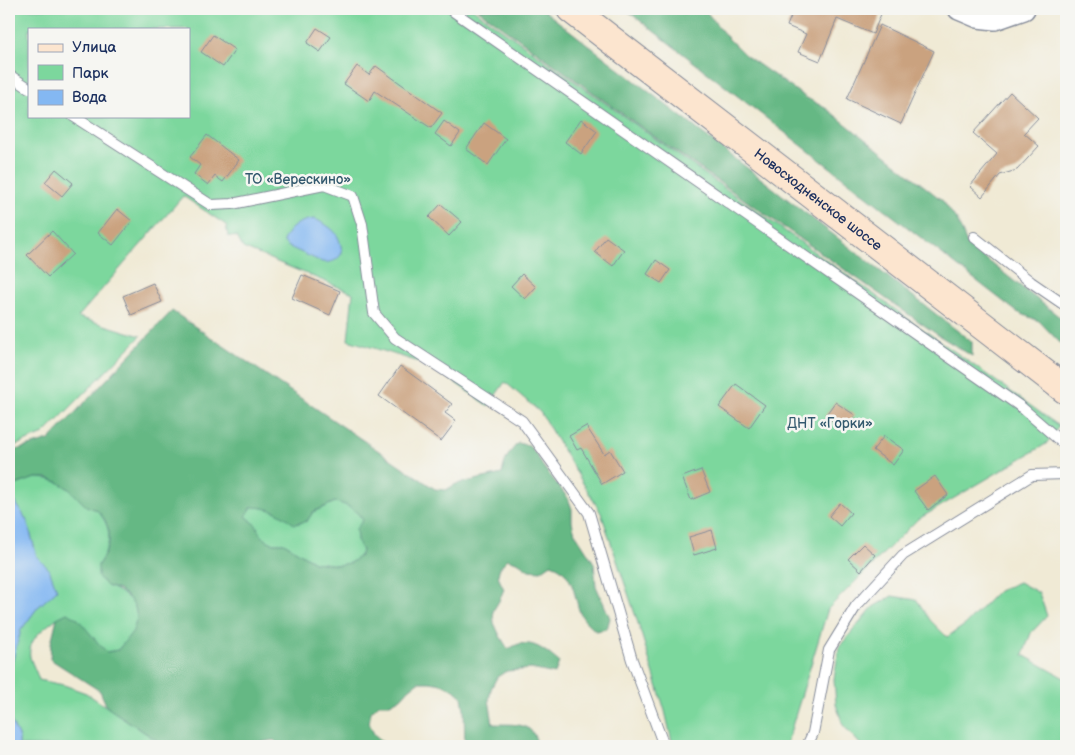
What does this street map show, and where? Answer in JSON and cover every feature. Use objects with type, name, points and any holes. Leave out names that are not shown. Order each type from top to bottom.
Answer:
[{"type":"main road","name":"Новосходненское шоссе","points":[[571,9],[1066,390]]},
{"type":"street","points":[[959,9],[978,17],[995,19],[1024,9]]},
{"type":"lane","points":[[450,9],[1021,407],[1066,446]]},
{"type":"lane","points":[[9,75],[28,87]]},
{"type":"lane","points":[[76,118],[211,205],[232,204],[324,185],[353,196],[362,224],[374,313],[395,338],[522,421],[589,513],[632,660],[664,746]]},
{"type":"lane","points":[[974,238],[1031,282],[1066,306]]},
{"type":"lane","points":[[806,746],[813,733],[830,650],[856,606],[903,556],[1032,475],[1066,474]]},
{"type":"green space","points":[[9,9],[473,9],[1059,426],[1046,444],[917,520],[828,609],[786,746],[673,746],[665,711],[637,620],[601,513],[540,412],[505,382],[488,406],[432,366],[348,340],[353,293],[243,248],[237,237],[228,236],[226,225],[183,196],[78,317],[141,336],[44,434],[9,448]]},
{"type":"green space","points":[[477,9],[542,9],[972,342],[972,356],[938,335],[652,135]]},
{"type":"green space","points":[[625,9],[704,9],[726,36],[745,55],[805,97],[827,109],[943,201],[958,222],[967,244],[1066,322],[1066,349],[1039,321],[1017,312]]},
{"type":"green space","points":[[172,311],[435,489],[446,490],[456,484],[502,474],[507,457],[518,443],[529,446],[568,498],[572,509],[572,522],[575,533],[594,563],[596,586],[610,618],[607,629],[596,631],[583,618],[569,578],[559,568],[551,564],[541,571],[529,570],[519,563],[508,559],[501,566],[498,573],[504,589],[493,611],[494,623],[500,636],[508,649],[519,644],[530,644],[540,648],[559,662],[555,674],[531,669],[507,671],[497,677],[491,689],[489,700],[493,724],[515,725],[527,728],[532,732],[537,746],[465,746],[462,697],[453,689],[442,684],[418,682],[401,698],[390,704],[379,704],[371,712],[369,723],[374,734],[387,746],[280,746],[274,740],[247,746],[165,746],[107,707],[100,691],[50,659],[51,643],[57,618],[67,613],[77,618],[107,652],[118,650],[133,631],[137,618],[135,607],[128,597],[119,590],[107,586],[98,577],[98,565],[109,543],[109,531],[105,520],[97,510],[86,506],[69,489],[47,478],[35,478],[13,486],[9,492],[9,452],[49,440]],"holes":[[[335,502],[354,510],[363,520],[356,529],[357,540],[362,551],[360,556],[350,563],[338,565],[314,562],[284,543],[272,543],[262,537],[256,525],[246,516],[252,507],[265,508],[279,514],[294,524],[307,521],[313,512]]]},
{"type":"green space","points":[[35,478],[59,482],[85,505],[95,508],[99,512],[106,524],[109,536],[105,554],[98,565],[107,586],[127,597],[132,602],[137,615],[133,631],[128,639],[118,650],[107,652],[99,644],[57,618],[38,634],[31,645],[30,657],[39,680],[64,685],[86,693],[165,746],[19,746],[19,738],[9,717],[9,674],[21,630],[38,607],[56,590],[49,569],[37,557],[27,521],[10,493],[13,486]]},
{"type":"green space","points":[[335,502],[351,508],[363,520],[357,540],[362,551],[360,556],[350,563],[338,565],[314,562],[284,543],[272,543],[262,537],[256,525],[246,516],[252,506],[259,507],[275,511],[295,524],[307,521],[313,512]]},
{"type":"green space","points":[[1019,582],[1039,593],[1047,616],[1031,633],[1023,655],[1066,679],[1066,746],[862,746],[843,725],[836,704],[834,679],[839,647],[873,607],[892,596],[917,600],[930,620],[947,637],[965,625],[998,591]]},
{"type":"water","points":[[315,219],[331,228],[337,236],[342,253],[334,261],[322,262],[287,246],[283,241],[288,232],[296,225]]},
{"type":"water","points":[[9,493],[27,521],[37,557],[49,569],[57,590],[38,607],[21,630],[9,674]]},
{"type":"water","points":[[9,717],[19,738],[19,746],[9,746]]},
{"type":"building","points":[[794,9],[883,9],[873,34],[837,19],[820,61],[798,52],[806,34],[787,26]]},
{"type":"building","points":[[880,25],[934,51],[901,124],[847,99]]},
{"type":"building","points":[[317,28],[331,37],[320,52],[307,43]]},
{"type":"building","points":[[213,35],[235,50],[223,67],[201,52]]},
{"type":"building","points":[[357,66],[369,75],[376,66],[442,113],[431,128],[375,91],[369,101],[344,84]]},
{"type":"building","points":[[1010,92],[1038,118],[1024,133],[1039,146],[1017,170],[1000,175],[982,197],[970,186],[997,154],[973,133]]},
{"type":"building","points":[[581,119],[597,131],[581,154],[565,142]]},
{"type":"building","points":[[444,121],[460,133],[451,146],[435,134]]},
{"type":"building","points":[[484,123],[506,139],[488,165],[466,149]]},
{"type":"building","points":[[207,135],[239,160],[223,182],[215,176],[208,185],[194,174],[200,165],[190,157]]},
{"type":"building","points":[[56,169],[73,183],[62,196],[45,182]]},
{"type":"building","points":[[441,204],[462,222],[449,236],[429,217]]},
{"type":"building","points":[[117,209],[132,221],[113,245],[98,233]]},
{"type":"building","points":[[52,231],[73,254],[48,277],[27,255]]},
{"type":"building","points":[[606,237],[624,250],[613,266],[595,252]]},
{"type":"building","points":[[656,260],[670,270],[661,283],[647,274]]},
{"type":"building","points":[[522,274],[536,287],[525,299],[511,286]]},
{"type":"building","points":[[302,275],[340,291],[330,315],[292,298]]},
{"type":"building","points":[[153,283],[162,302],[131,315],[123,296]]},
{"type":"building","points":[[400,366],[452,404],[445,413],[456,421],[441,441],[379,396]]},
{"type":"building","points":[[736,384],[765,405],[749,428],[719,407]]},
{"type":"building","points":[[835,402],[855,415],[845,430],[825,416]]},
{"type":"building","points":[[586,426],[604,454],[610,450],[623,471],[602,484],[581,448],[577,450],[569,436]]},
{"type":"building","points":[[884,436],[904,450],[893,465],[873,450]]},
{"type":"building","points":[[701,470],[710,492],[691,500],[682,477]]},
{"type":"building","points":[[935,476],[948,495],[928,510],[914,491]]},
{"type":"building","points":[[840,503],[851,513],[840,526],[829,516]]},
{"type":"building","points":[[712,530],[717,548],[694,555],[689,537]]},
{"type":"building","points":[[863,544],[875,555],[861,571],[848,559]]},
{"type":"park label","name":"ТО «Верескино»","points":[[298,179]]},
{"type":"park label","name":"ДНТ «Горки»","points":[[830,423]]}]
